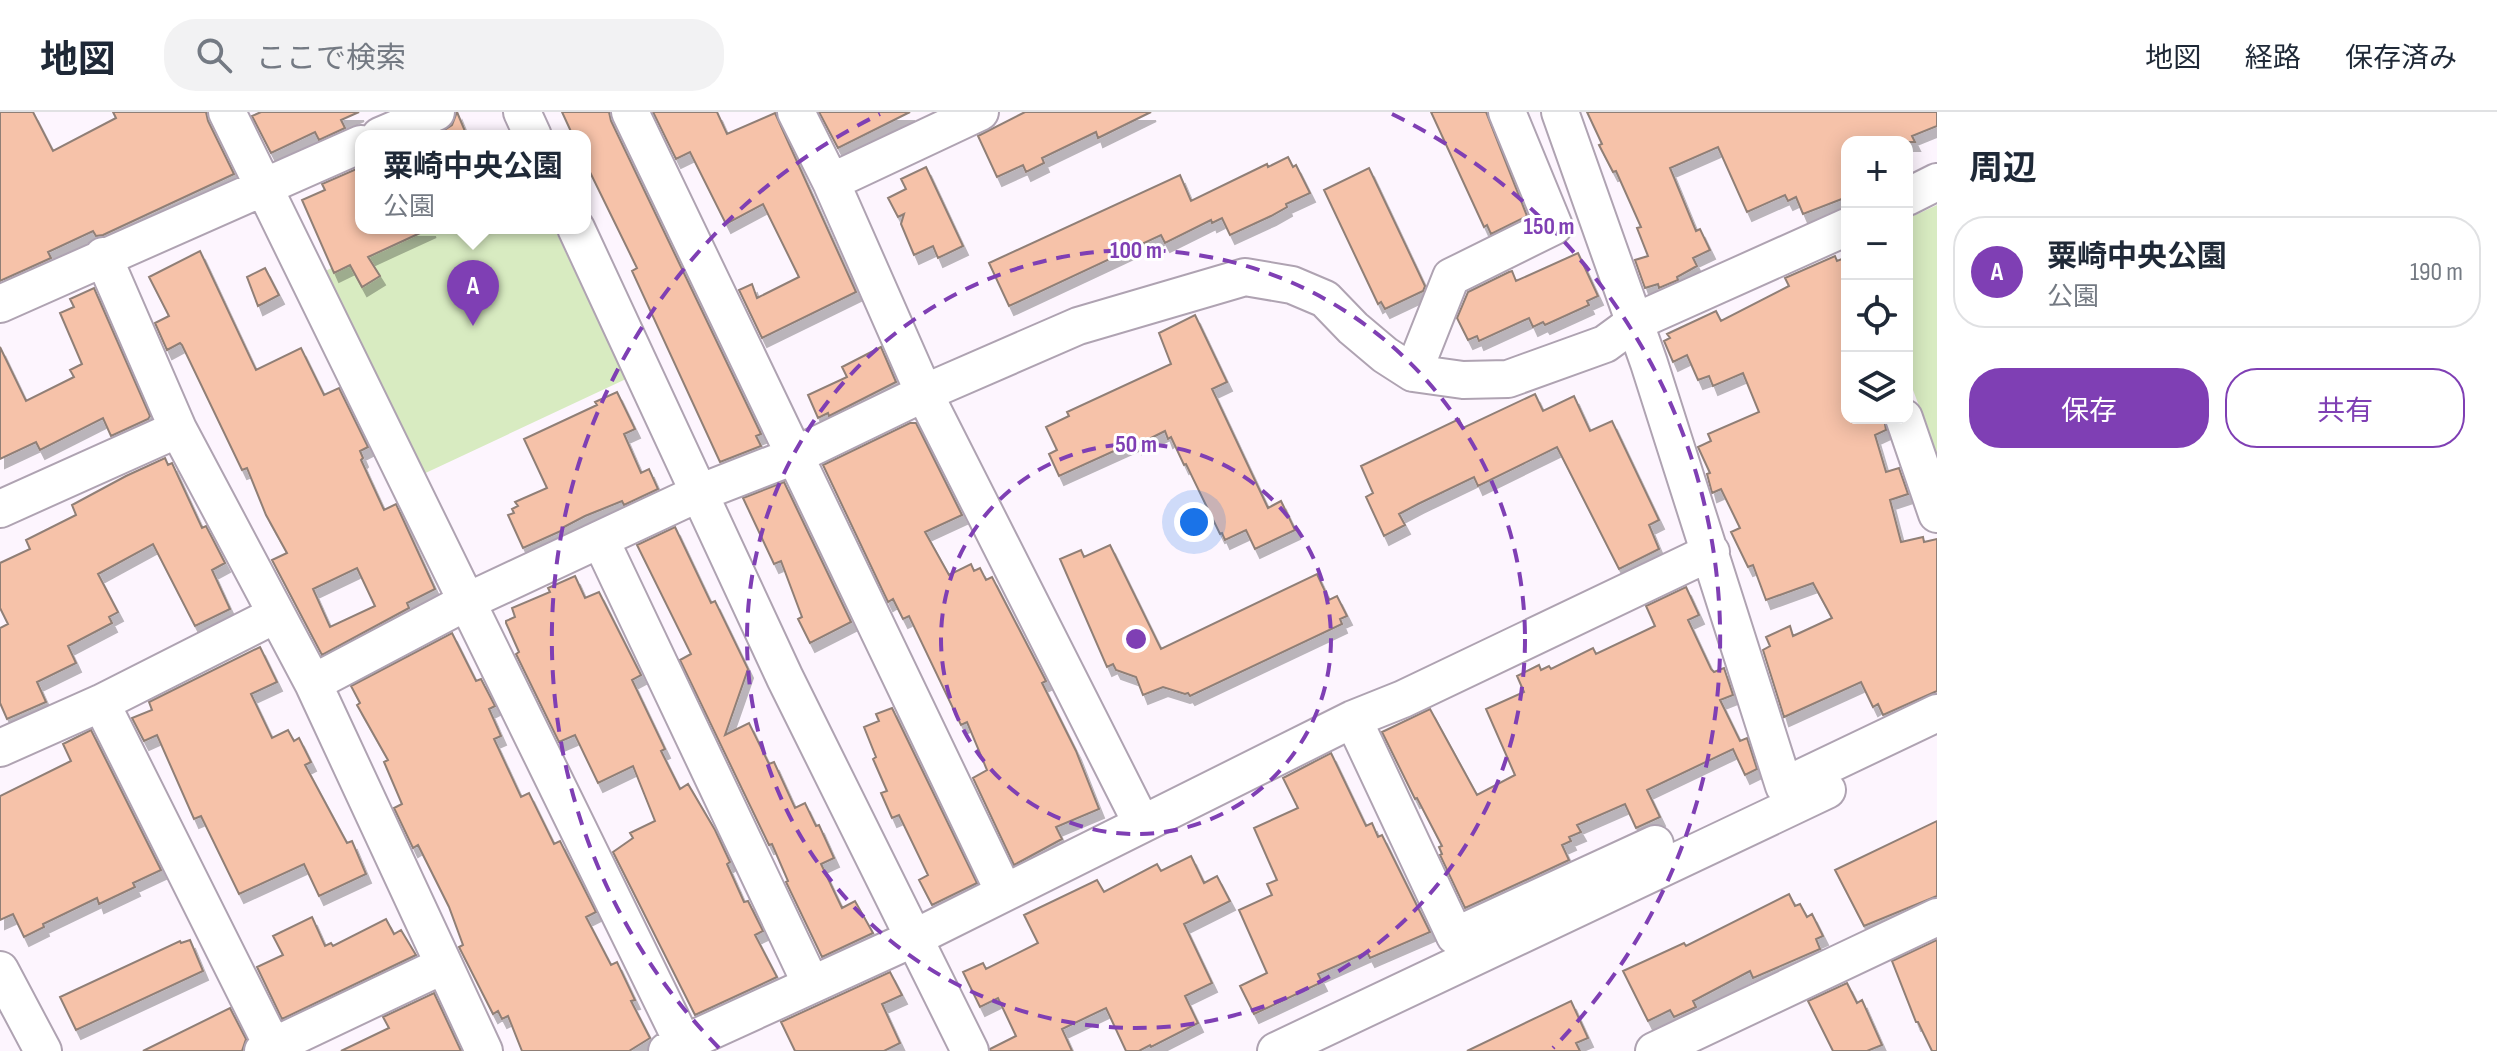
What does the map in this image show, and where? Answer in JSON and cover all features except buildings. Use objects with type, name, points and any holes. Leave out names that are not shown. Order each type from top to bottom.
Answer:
[{"type":"street","points":[[227,112],[468,601],[675,1047],[912,939],[1353,719],[1403,699],[1711,552]]},
{"type":"street","points":[[394,130],[436,112]]},
{"type":"street","points":[[630,112],[1004,892]]},
{"type":"street","points":[[796,112],[831,182],[924,393],[1142,824]]},
{"type":"street","points":[[831,182],[980,112]]},
{"type":"street","points":[[1413,373],[1451,277],[1554,226],[1507,112]]},
{"type":"street","points":[[1560,112],[1635,322],[1784,786]]},
{"type":"street","points":[[0,304],[355,147]]},
{"type":"street","points":[[1913,194],[1937,182]]},
{"type":"street","points":[[579,234],[785,678],[970,1051]]},
{"type":"street","points":[[313,683],[468,601],[699,493],[794,456],[924,393],[1078,326],[1245,277],[1292,285],[1325,299],[1385,355],[1413,373],[1463,380],[1508,379],[1605,344],[1635,322],[1841,239]]},
{"type":"street","points":[[103,256],[178,429],[313,683],[484,1051]]},
{"type":"street","points":[[1906,424],[1937,514]]},
{"type":"street","points":[[0,509],[178,429]]},
{"type":"street","points":[[601,541],[811,984]]},
{"type":"street","points":[[0,748],[101,703],[275,615]]},
{"type":"street","points":[[101,703],[268,1049],[444,965]]},
{"type":"street","points":[[1353,719],[1455,936],[1937,713]]},
{"type":"street","points":[[1276,1051],[1937,738]]},
{"type":"street","points":[[1654,1051],[1937,917]]},
{"type":"street","points":[[0,970],[43,1051]]},
{"type":"green space","points":[[1937,205],[1937,454],[1913,390],[1913,216]]},
{"type":"green space","points":[[404,234],[557,234],[626,379],[417,477],[321,273]]},
{"type":"place","name":"粟崎中央公園","points":[[473,326]]}]
